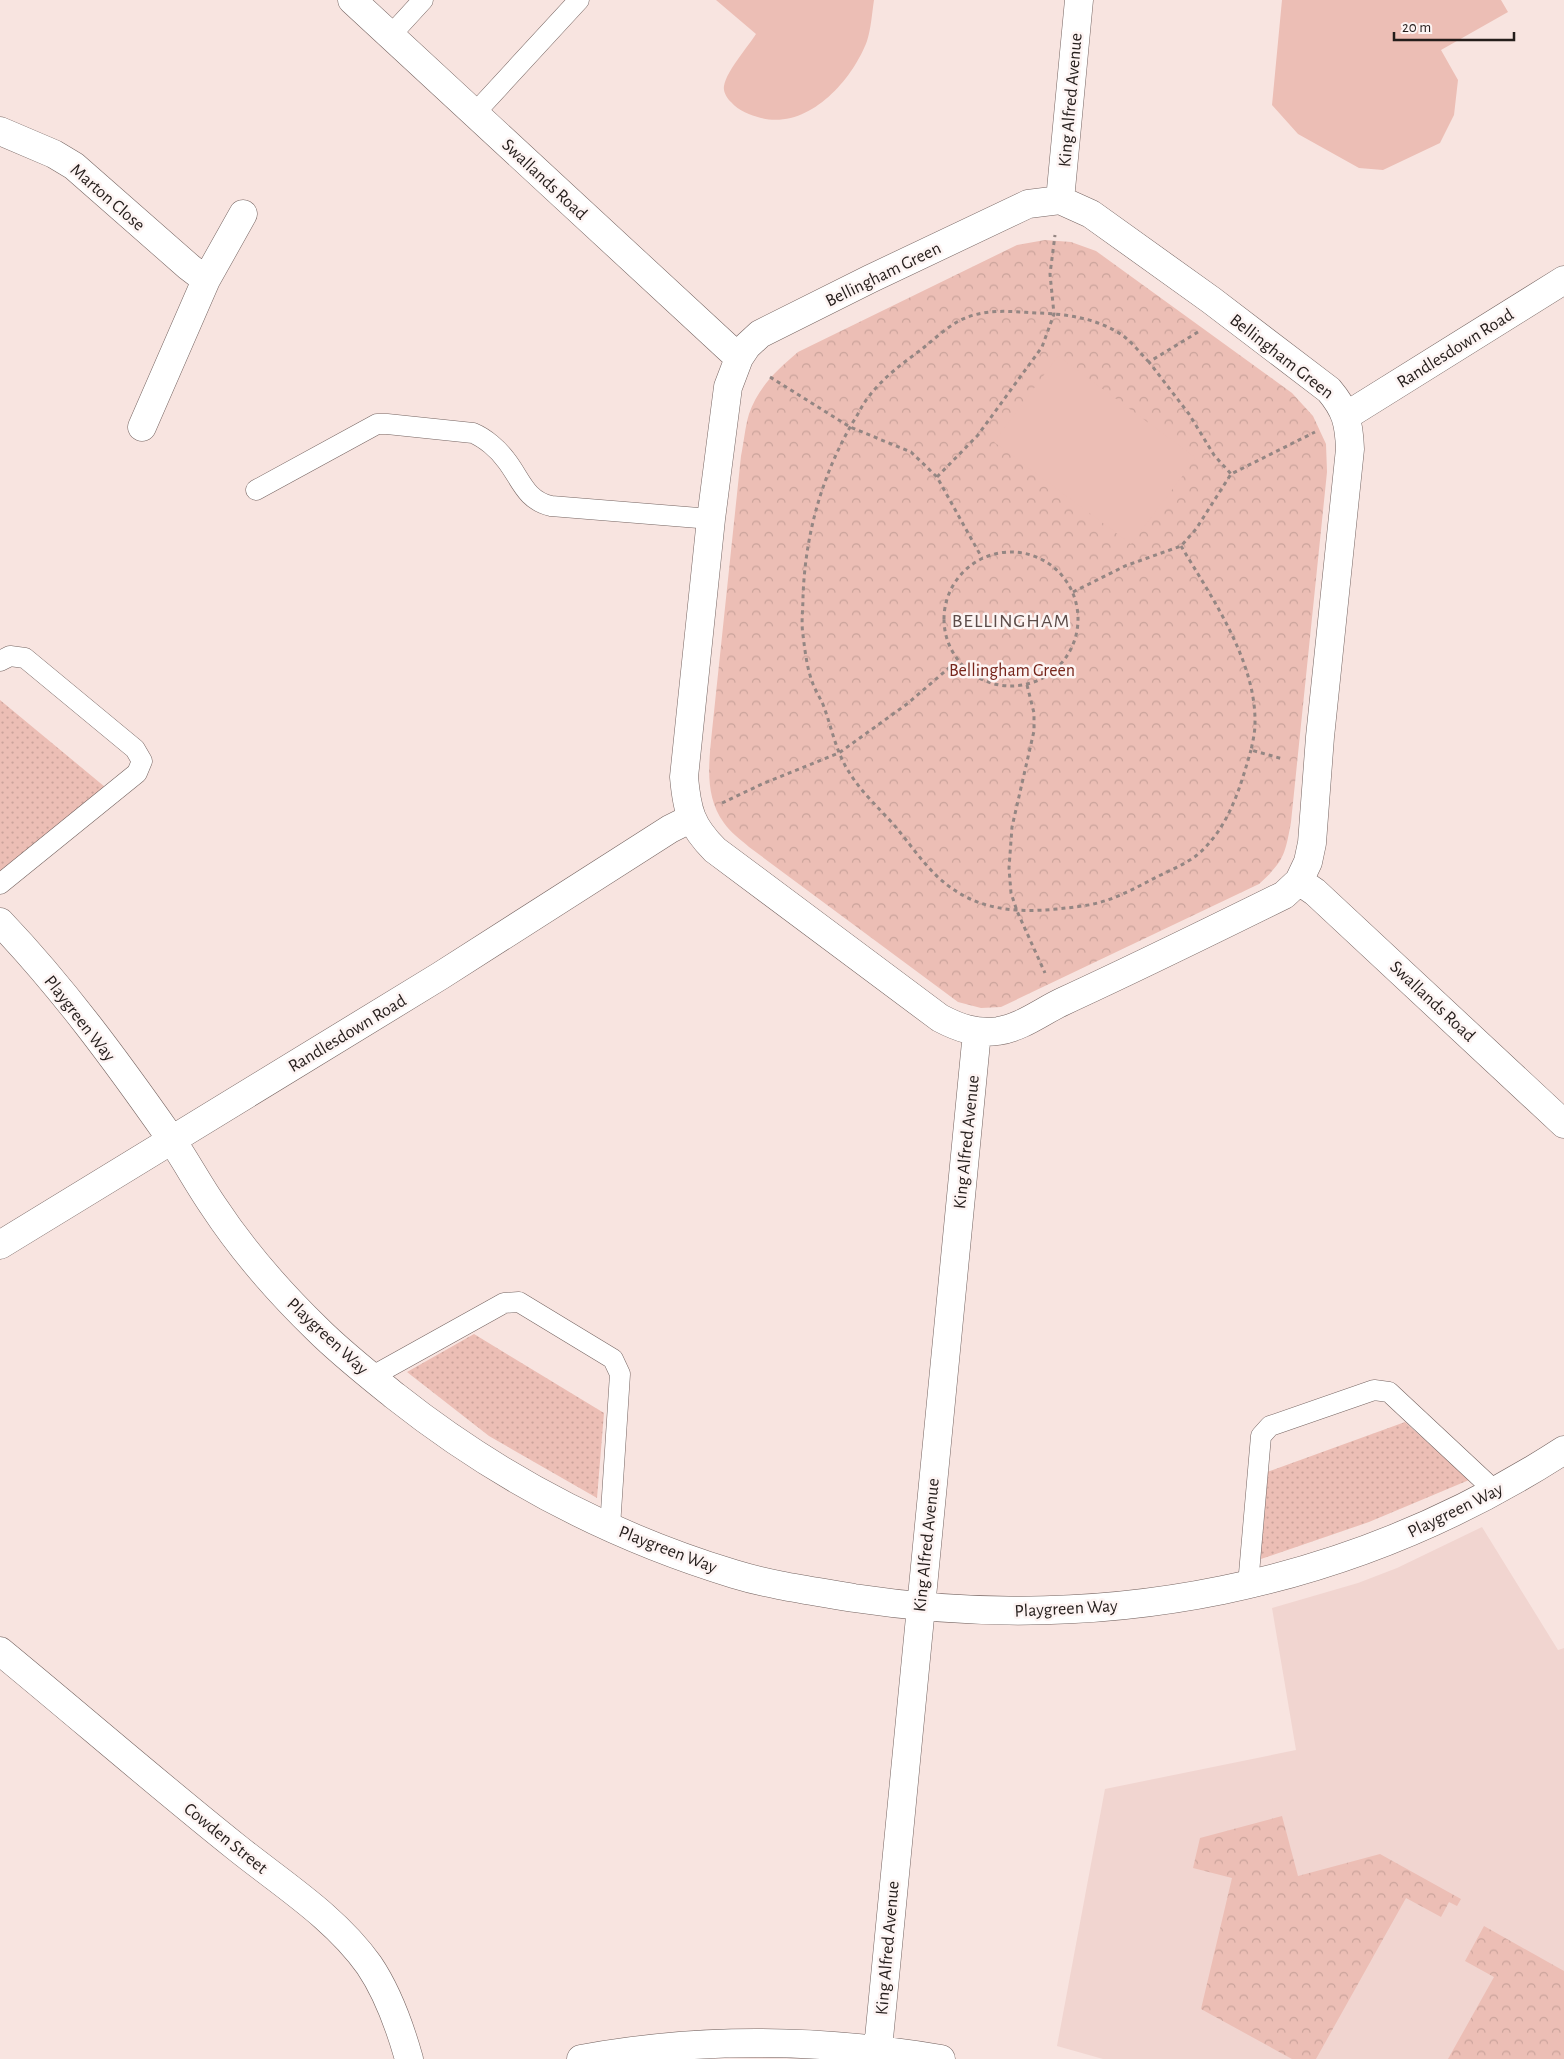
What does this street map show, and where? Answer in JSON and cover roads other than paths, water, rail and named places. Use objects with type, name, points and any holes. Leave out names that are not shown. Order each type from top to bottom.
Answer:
[{"type":"street","name":"Swallands Road","points":[[352,0],[739,358]]},
{"type":"street","name":"King Alfred Avenue","points":[[1060,200],[1079,0]]},
{"type":"street","name":"Marton Close","points":[[0,131],[54,154],[74,166],[188,267],[206,280]]},
{"type":"street","name":"Bellingham Green","points":[[1060,200],[1091,214],[1229,313],[1329,390],[1340,402],[1346,416],[1350,429],[1350,449],[1310,853],[1299,881],[1284,895],[1153,960],[1060,1002],[1018,1026],[998,1031],[977,1032],[959,1028],[940,1018],[715,850],[700,834],[692,818],[686,802],[684,777],[711,519],[728,387],[739,358],[747,346],[760,334],[870,279],[1028,204],[1060,200]]},
{"type":"street","points":[[142,427],[206,280],[243,214]]},
{"type":"street","name":"Randlesdown Road","points":[[1346,416],[1564,280]]},
{"type":"street","name":"Randlesdown Road","points":[[0,1245],[440,976],[670,829],[692,818]]},
{"type":"street","name":"Swallands Road","points":[[1299,881],[1315,892],[1564,1124]]},
{"type":"street","name":"Playgreen Way","points":[[0,922],[73,1006],[171,1139],[216,1210],[251,1257],[319,1332],[372,1377],[461,1446],[533,1490],[610,1527],[682,1556],[738,1575],[795,1588],[920,1606],[1024,1612],[1100,1608],[1174,1600],[1248,1585],[1337,1561],[1418,1530],[1534,1470],[1564,1450]]},
{"type":"street","name":"King Alfred Avenue","points":[[877,2054],[977,1032]]},
{"type":"street","name":"Cowden Street","points":[[0,1651],[348,1938],[369,1966],[387,1996],[409,2059]]},
{"type":"street","points":[[581,2059],[665,2047],[720,2044],[773,2044],[941,2059]]},
{"type":"lane","points":[[390,36],[423,0]]},
{"type":"lane","points":[[474,114],[579,0]]},
{"type":"lane","points":[[256,490],[377,424],[387,424],[473,433],[482,437],[506,458],[532,498],[541,504],[711,519]]},
{"type":"lane","points":[[0,661],[10,656],[25,658],[135,749],[142,761],[137,773],[0,884]]},
{"type":"lane","points":[[372,1377],[504,1303],[519,1302],[613,1359],[620,1374],[610,1527]]},
{"type":"lane","points":[[1248,1585],[1261,1436],[1270,1426],[1374,1390],[1389,1392],[1495,1491]]},
{"type":"district","name":"BELLINGHAM","points":[[1011,620]]}]
